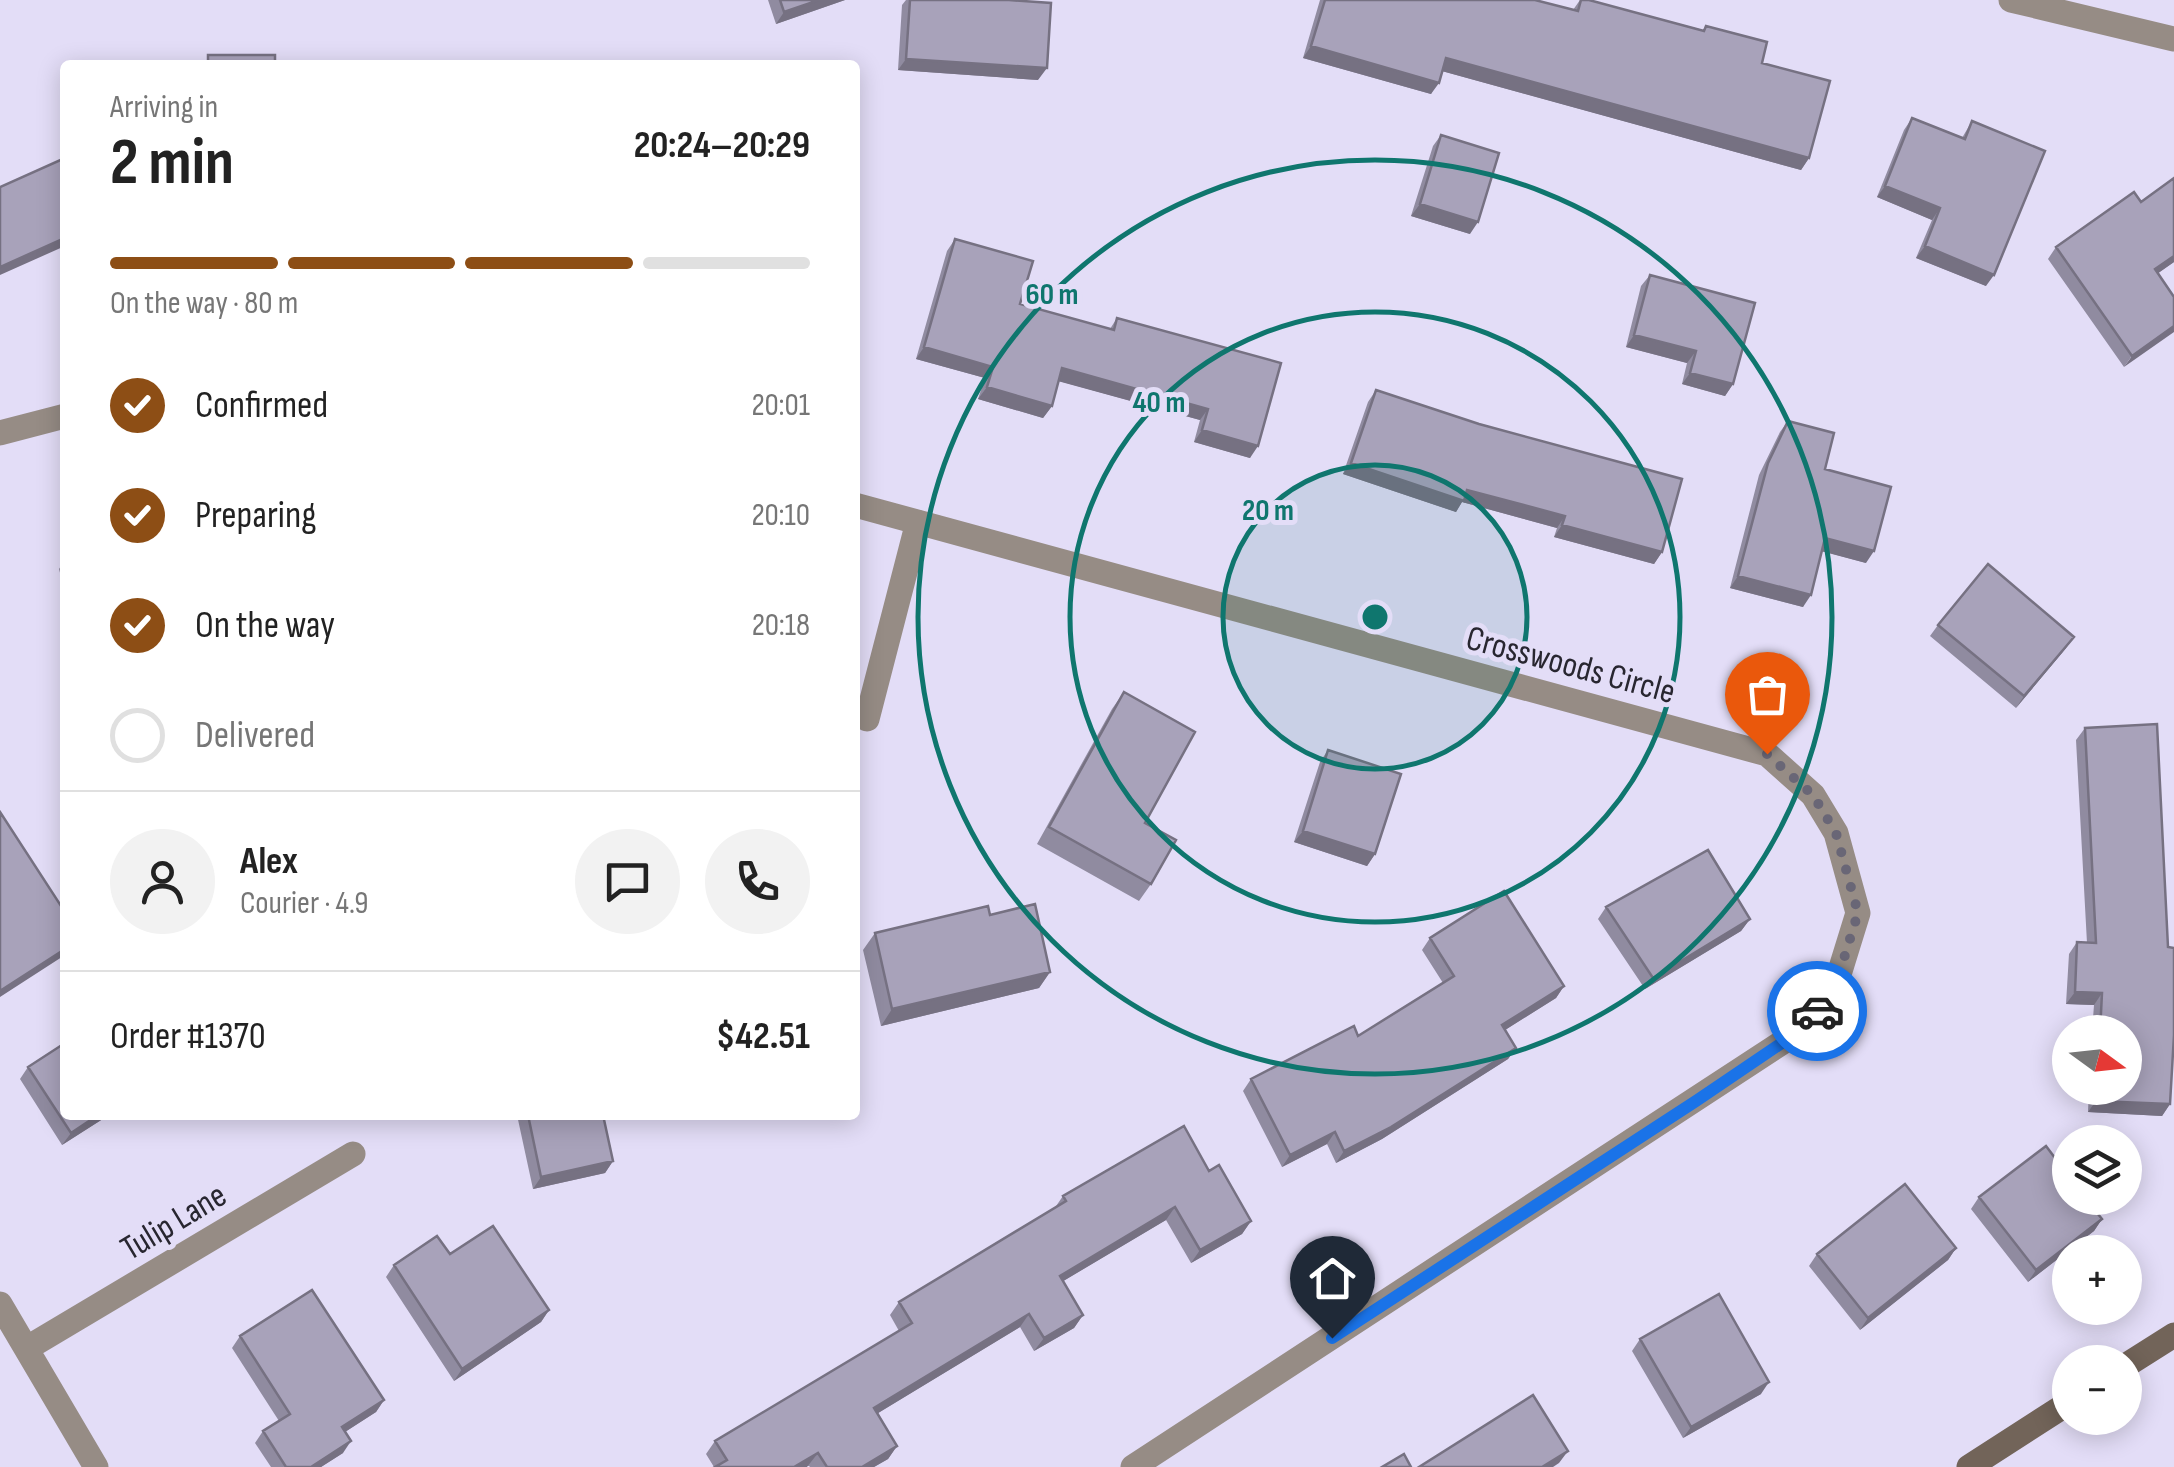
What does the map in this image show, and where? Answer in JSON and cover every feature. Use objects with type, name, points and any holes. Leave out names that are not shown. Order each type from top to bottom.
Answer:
[{"type":"street","points":[[2011,0],[2174,39]]},
{"type":"street","points":[[0,433],[60,417]]},
{"type":"street","name":"Crosswoods Circle","points":[[860,506],[1767,754],[1813,795],[1836,833],[1858,913],[1832,997],[1792,1036],[1133,1467]]},
{"type":"street","points":[[867,719],[918,522]]},
{"type":"street","name":"Tulip Lane","points":[[29,1348],[354,1154]]},
{"type":"street","points":[[0,1304],[96,1467]]},
{"type":"street","points":[[2142,1355],[2174,1335]]},
{"type":"street","points":[[1969,1467],[2052,1414]]},
{"type":"building","points":[[780,0],[819,0],[784,12]]},
{"type":"building","points":[[910,0],[1051,3],[1047,68],[906,59]]},
{"type":"building","points":[[1325,0],[1535,0],[1578,11],[1581,0],[1589,0],[1704,31],[1706,26],[1767,42],[1762,63],[1830,81],[1809,158],[1446,58],[1439,83],[1311,46]]},
{"type":"building","points":[[208,55],[275,55],[275,60],[208,60]]},
{"type":"building","points":[[1912,118],[1965,139],[1972,121],[2045,151],[1994,275],[1925,246],[1940,208],[1885,186]]},
{"type":"building","points":[[1441,135],[1499,153],[1478,222],[1420,204]]},
{"type":"building","points":[[60,160],[60,240],[0,267],[0,187]]},
{"type":"building","points":[[2174,178],[2174,256],[2155,269],[2174,297],[2174,326],[2132,356],[2056,247],[2134,192],[2141,202]]},
{"type":"building","points":[[955,239],[1033,261],[1020,304],[1114,330],[1117,318],[1281,363],[1258,446],[1202,430],[1208,409],[1062,368],[1052,406],[987,387],[993,367],[924,347]]},
{"type":"building","points":[[1650,275],[1755,303],[1733,384],[1690,373],[1696,351],[1634,335]]},
{"type":"building","points":[[1376,390],[1479,424],[1682,479],[1662,552],[1562,525],[1565,516],[1467,490],[1464,501],[1351,463]]},
{"type":"building","points":[[1788,421],[1834,433],[1825,469],[1891,487],[1874,551],[1825,538],[1811,595],[1738,576],[1768,463]]},
{"type":"building","points":[[1988,564],[2074,637],[2024,696],[1938,625]]},
{"type":"building","points":[[1124,692],[1195,732],[1145,823],[1176,840],[1151,884],[1049,827]]},
{"type":"building","points":[[2157,724],[2168,947],[2174,948],[2170,1104],[2142,1103],[2142,1015],[2101,1015],[2102,993],[2075,992],[2077,942],[2096,943],[2085,728]]},
{"type":"building","points":[[1328,750],[1401,774],[1375,854],[1303,831]]},
{"type":"building","points":[[0,812],[60,904],[60,952],[0,991]]},
{"type":"building","points":[[1708,850],[1750,919],[1653,978],[1606,907]]},
{"type":"building","points":[[1504,891],[1564,986],[1502,1025],[1516,1048],[1391,1127],[1344,1151],[1335,1132],[1290,1155],[1251,1079],[1354,1026],[1358,1036],[1454,976],[1430,938]]},
{"type":"building","points":[[1035,904],[1050,972],[892,1009],[875,933],[988,906],[990,915]]},
{"type":"building","points":[[60,1046],[60,1116],[28,1067]]},
{"type":"building","points":[[63,1120],[90,1120],[71,1133]]},
{"type":"building","points":[[529,1120],[604,1120],[613,1161],[541,1177]]},
{"type":"building","points":[[1184,1126],[1209,1171],[1219,1165],[1251,1221],[1200,1250],[1175,1207],[1060,1276],[1083,1315],[1044,1338],[1029,1314],[874,1408],[897,1446],[862,1467],[827,1467],[818,1453],[794,1467],[715,1467],[727,1460],[715,1441],[912,1323],[899,1302],[1066,1201],[1063,1196]]},
{"type":"building","points":[[2046,1146],[2052,1154],[2052,1215],[2099,1215],[2102,1219],[2081,1235],[2052,1235],[2052,1258],[2036,1270],[1979,1197]]},
{"type":"building","points":[[1905,1184],[1956,1248],[1868,1318],[1817,1254]]},
{"type":"building","points":[[493,1226],[549,1310],[462,1369],[394,1265],[437,1236],[450,1254]]},
{"type":"building","points":[[312,1290],[384,1400],[342,1427],[351,1441],[311,1467],[286,1467],[263,1431],[290,1414],[240,1336]]},
{"type":"building","points":[[1719,1294],[1769,1382],[1691,1427],[1640,1339]]},
{"type":"building","points":[[1533,1395],[1568,1451],[1542,1467],[1419,1467]]},
{"type":"building","points":[[1404,1454],[1411,1467],[1382,1467]]},
{"type":"way so far","points":[[1767,754],[1813,795],[1836,833],[1858,913],[1832,997],[1817,1011]]},
{"type":"route","points":[[1332,1338],[1696,1101],[1792,1036],[1817,1011]]}]
